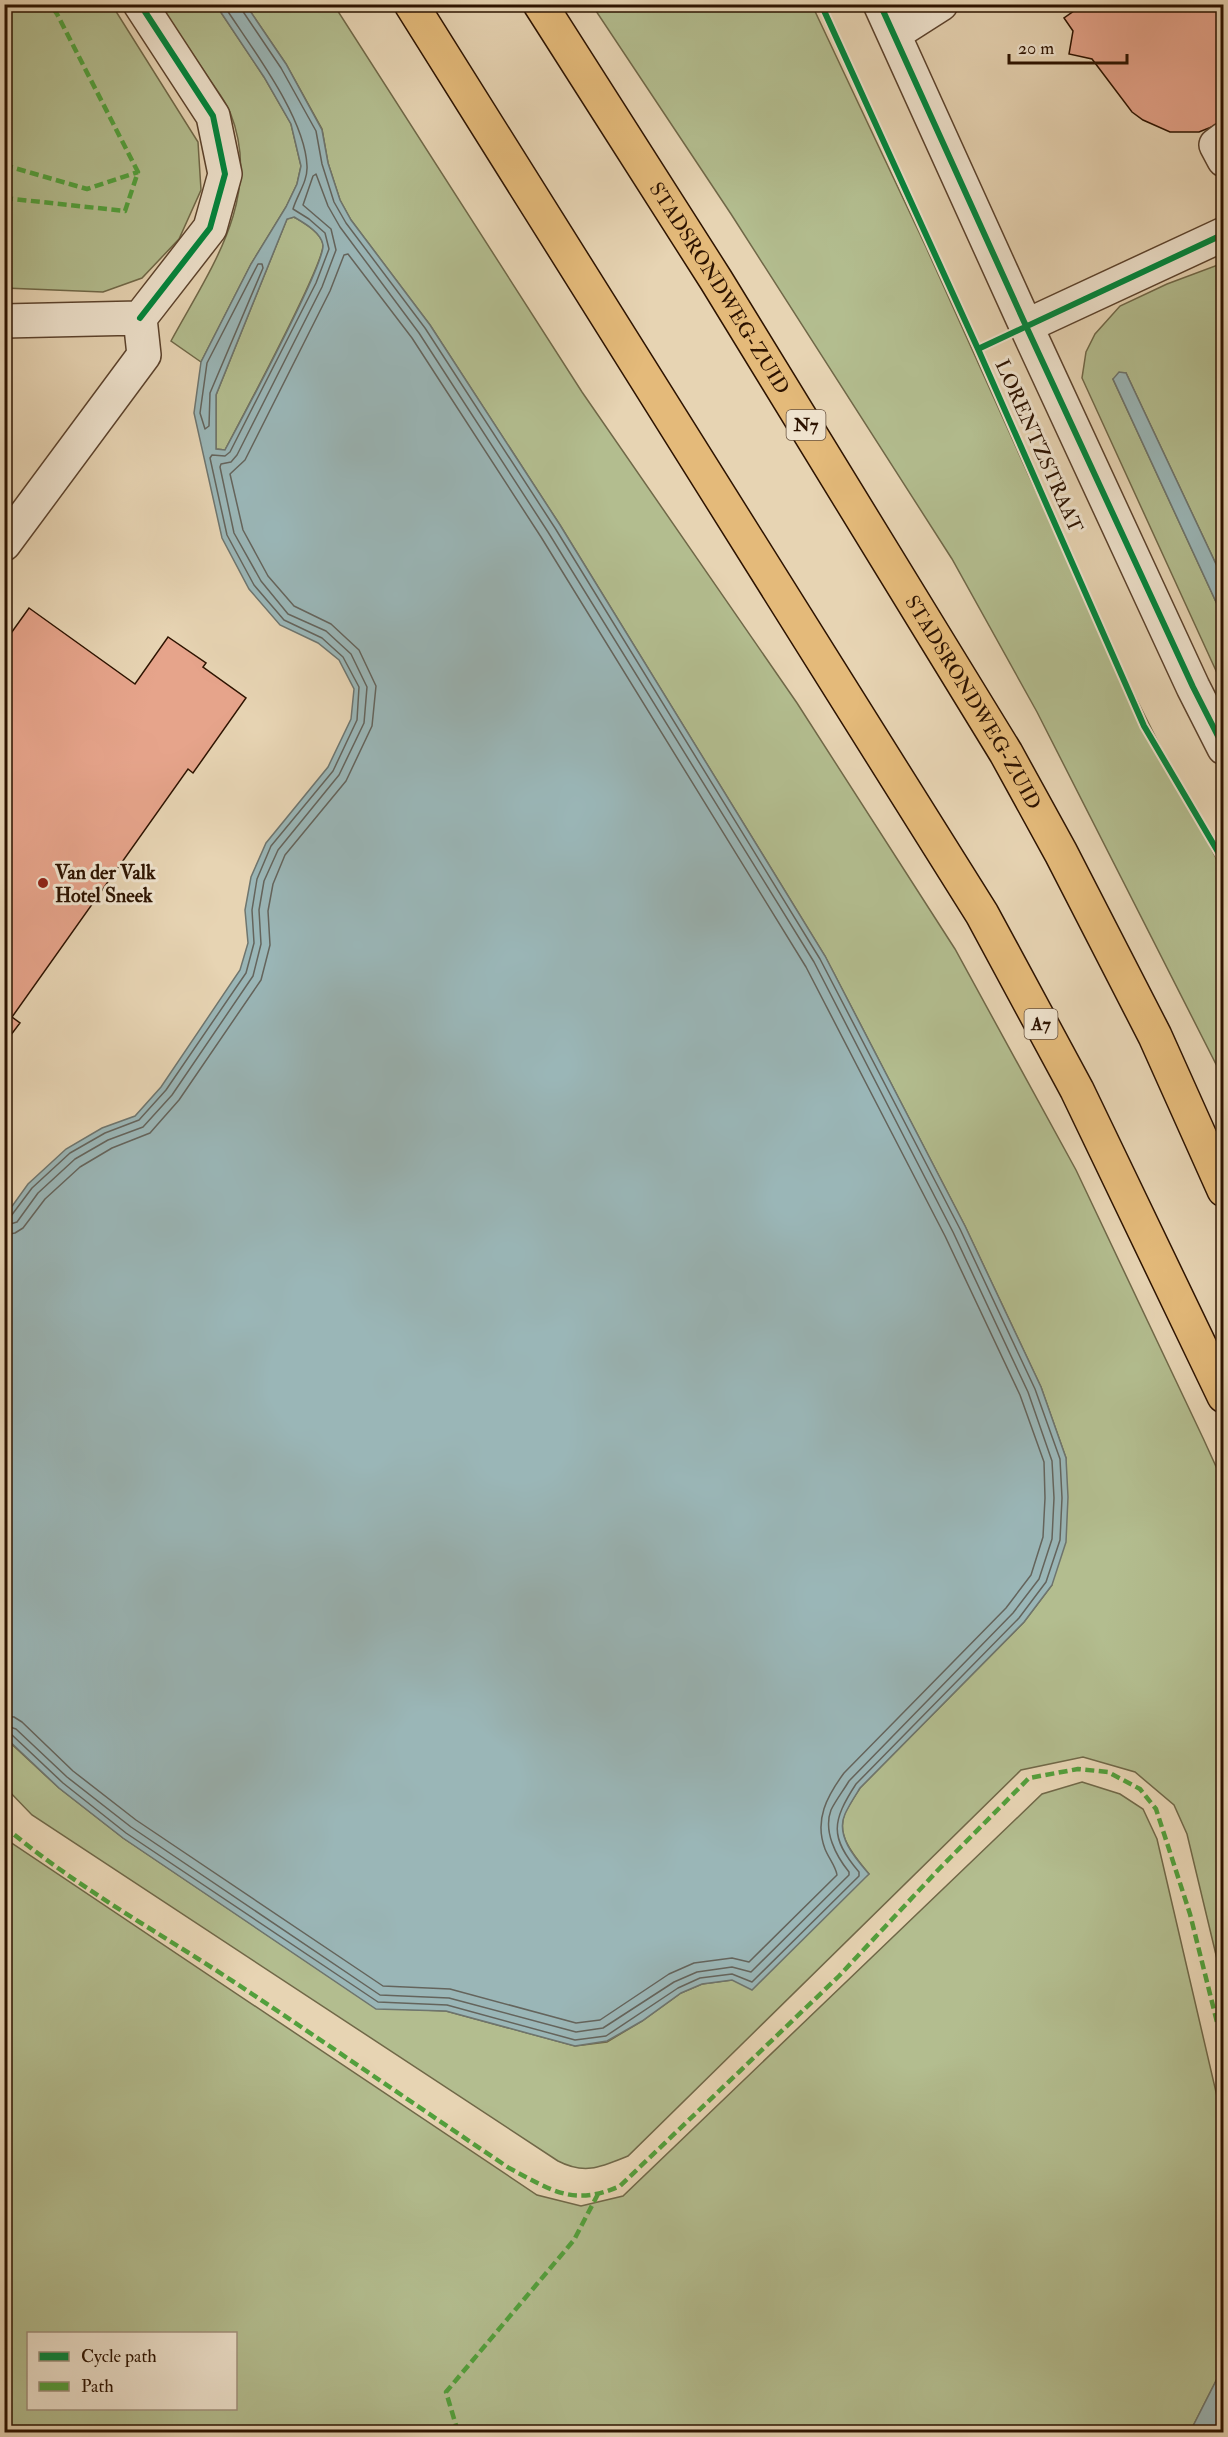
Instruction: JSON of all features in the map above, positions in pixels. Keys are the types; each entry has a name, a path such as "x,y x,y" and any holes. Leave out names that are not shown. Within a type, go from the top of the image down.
{"highway":[{"name":"A7","path":"411,4 982,914 1077,1090 1224,1396"},
{"name":"STADSRONDWEG-ZUID","path":"540,4 716,280 1006,753 1061,853 1155,1036 1224,1190"}],"street":[{"path":"4,544 144,355 140,318 210,228 225,174 213,116 140,4"},
{"name":"LORENTZSTRAAT","path":"880,4 1026,326 1193,687 1224,748"},
{"path":"894,34 940,4"},
{"path":"1224,139 1215,145 1224,160"},
{"path":"1026,326 1224,234"},
{"path":"4,321 140,318"}],"green space":[{"path":"4,5 112,5 198,142 201,190 179,239 142,278 103,292 5,288"},
{"path":"160,5 216,5 264,77 291,124 301,166 297,184 286,207 251,264 201,362 171,341 216,259 228,231 237,203 241,174 239,143 225,103"},
{"path":"246,5 334,5 582,392 797,703 955,949 1076,1170 1224,1484 1223,1984 1187,1834 1174,1805 1135,1772 1083,1757 1021,1770 628,2156 593,2168 577,2168 558,2161 32,1815 5,1787 4,1737 59,1788 123,1838 376,2008 446,2011 575,2046 607,2042 642,2021 681,1993 702,1984 732,1980 869,1874 848,1846 843,1830 845,1813 860,1788 1024,1622 1052,1585 1066,1458 1041,1387 965,1226 825,956 560,525 430,325 351,220 340,200 328,163 322,129 286,64"},
{"path":"592,5 812,5 926,247 1029,476 1121,668 1223,872 1223,1078 1037,712 952,559 731,214"},
{"path":"294,217 319,236 323,244 320,257 297,310 225,450 216,449 216,395 287,219"},
{"path":"1223,263 1223,579 1126,373 1113,379 1223,617 1223,686 1082,378 1086,352 1095,334 1120,306 1167,284"},
{"path":"1082,1782 1120,1794 1143,1809 1157,1839 1223,2122 1223,2367 1190,2432 5,2432 4,1838 537,2195 581,2206 623,2196 1042,1794"}],"water":[{"path":"216,5 246,5 286,64 322,130 328,163 340,200 351,220 430,325 560,525 825,956 965,1226 1041,1387 1066,1458 1068,1497 1066,1542 1052,1585 1024,1622 860,1788 847,1811 843,1822 845,1839 848,1847 869,1874 752,1990 732,1980 702,1984 681,1993 642,2021 607,2041 575,2046 446,2011 376,2009 123,1838 59,1788 5,1737 5,1216 28,1184 66,1149 102,1128 135,1116 161,1087 240,970 248,943 245,910 251,877 266,843 328,767 351,719 354,689 339,660 318,643 280,625 249,589 222,538 194,413 201,362 251,264 286,207 297,184 301,166 291,124 264,77","holes":["294,217 312,228 322,240 320,258 311,282 225,450 216,449 216,395 287,219"]},
{"path":"1119,372 1126,373 1223,579 1223,617 1113,379"},
{"path":"1223,2367 1223,2432 1190,2432"}],"building":[{"path":"1084,4 1224,4 1224,122 1199,132 1170,132 1143,120 1132,112 1092,59 1069,54 1073,31 1064,18"},
{"path":"29,608 135,684 168,637 206,663 203,667 246,698 193,773 188,769 12,1017 20,1023 4,1044 4,643"}],"marked path":[{"path":"4,198 125,211 138,172 50,4"},
{"path":"4,165 87,189 138,172"},
{"path":"4,1826 87,1888 234,1982 509,2168 537,2183 563,2193 589,2195 620,2186 839,1976 939,1869 1029,1778 1078,1769 1108,1772 1140,1789 1156,1809 1190,1914 1224,2050"},
{"path":"458,2432 446,2392 574,2240 598,2194"}],"cycle path":[{"path":"140,4 213,116 225,174 210,228 140,318"},
{"path":"821,4 978,349 1144,726 1224,862"},
{"path":"880,4 1026,326 1193,687 1224,748"},
{"path":"978,349 1224,234"}],"place":[{"name":"Van der Valk Hotel Sneek","path":"43,883"}]}
